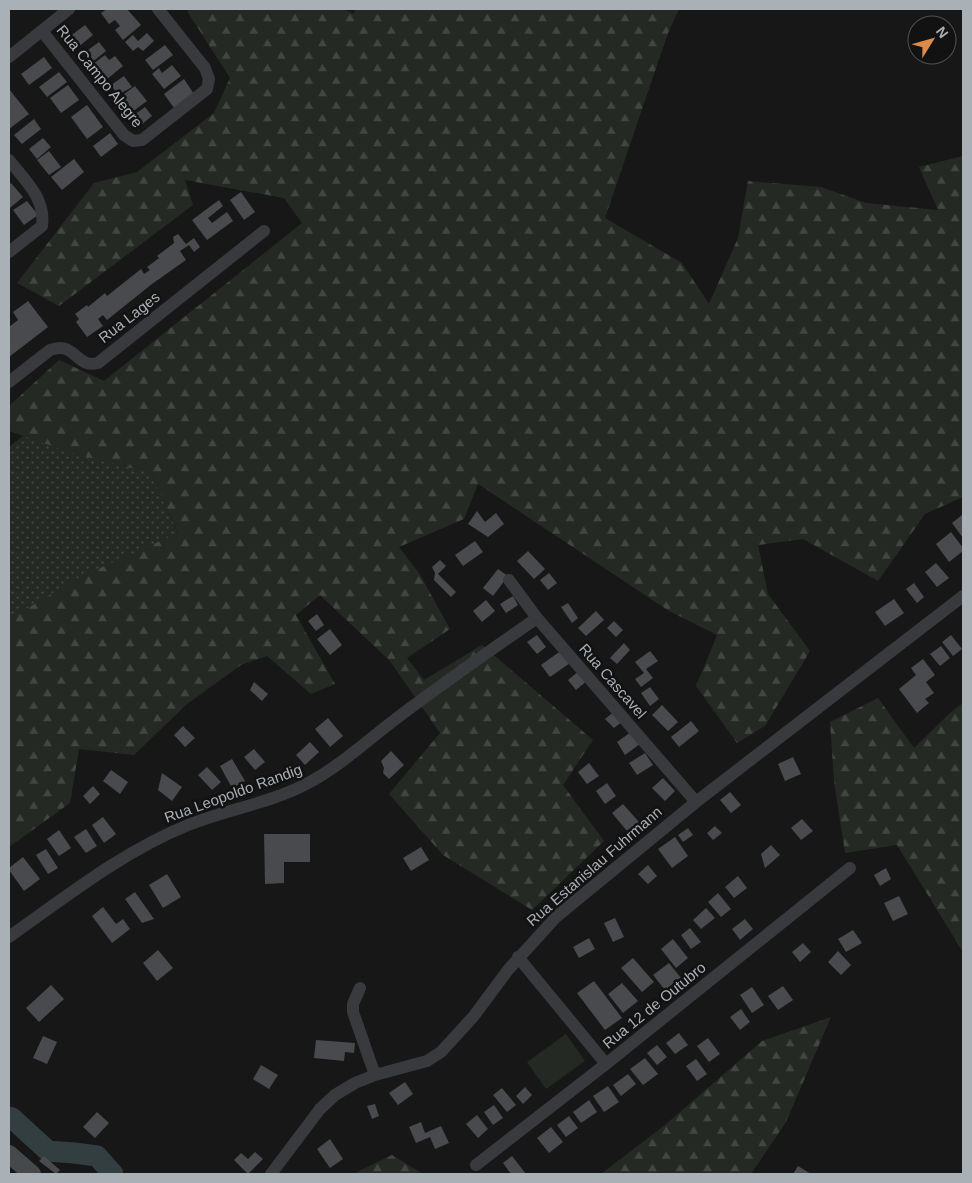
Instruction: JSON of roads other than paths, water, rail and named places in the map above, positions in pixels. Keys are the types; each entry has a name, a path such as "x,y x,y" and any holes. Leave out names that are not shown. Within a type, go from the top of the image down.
{"main road":[{"path":"9,1154 32,1174"}],"street":[{"path":"9,57 69,9"},
{"name":"Rua Campo Alegre","path":"42,31 124,136 133,142 142,140 207,89 209,79 205,68 158,9"},
{"path":"9,160 36,195 42,209 42,226 9,252"},
{"name":"Rua Lages","path":"9,382 50,350 58,347 64,347 91,365 98,363 264,231"},
{"name":"Rua Cascavel","path":"509,580 537,618 696,802"},
{"name":"Rua Estanislau Fuhrmann","path":"271,1174 320,1109 335,1095 355,1083 375,1075 427,1060 441,1052 473,1017 518,957 556,917 696,802 963,596"},
{"name":"Rua Leopoldo Randig","path":"9,937 106,867 156,840 209,818 287,793 332,769 409,709 537,618"},
{"name":"Rua 12 de Outubro","path":"476,1165 606,1064 850,868"},
{"path":"518,957 606,1064"},
{"path":"360,988 353,1004 354,1012 375,1075"}],"waterway":[{"path":"9,1117 48,1151 97,1156 113,1174"}]}
